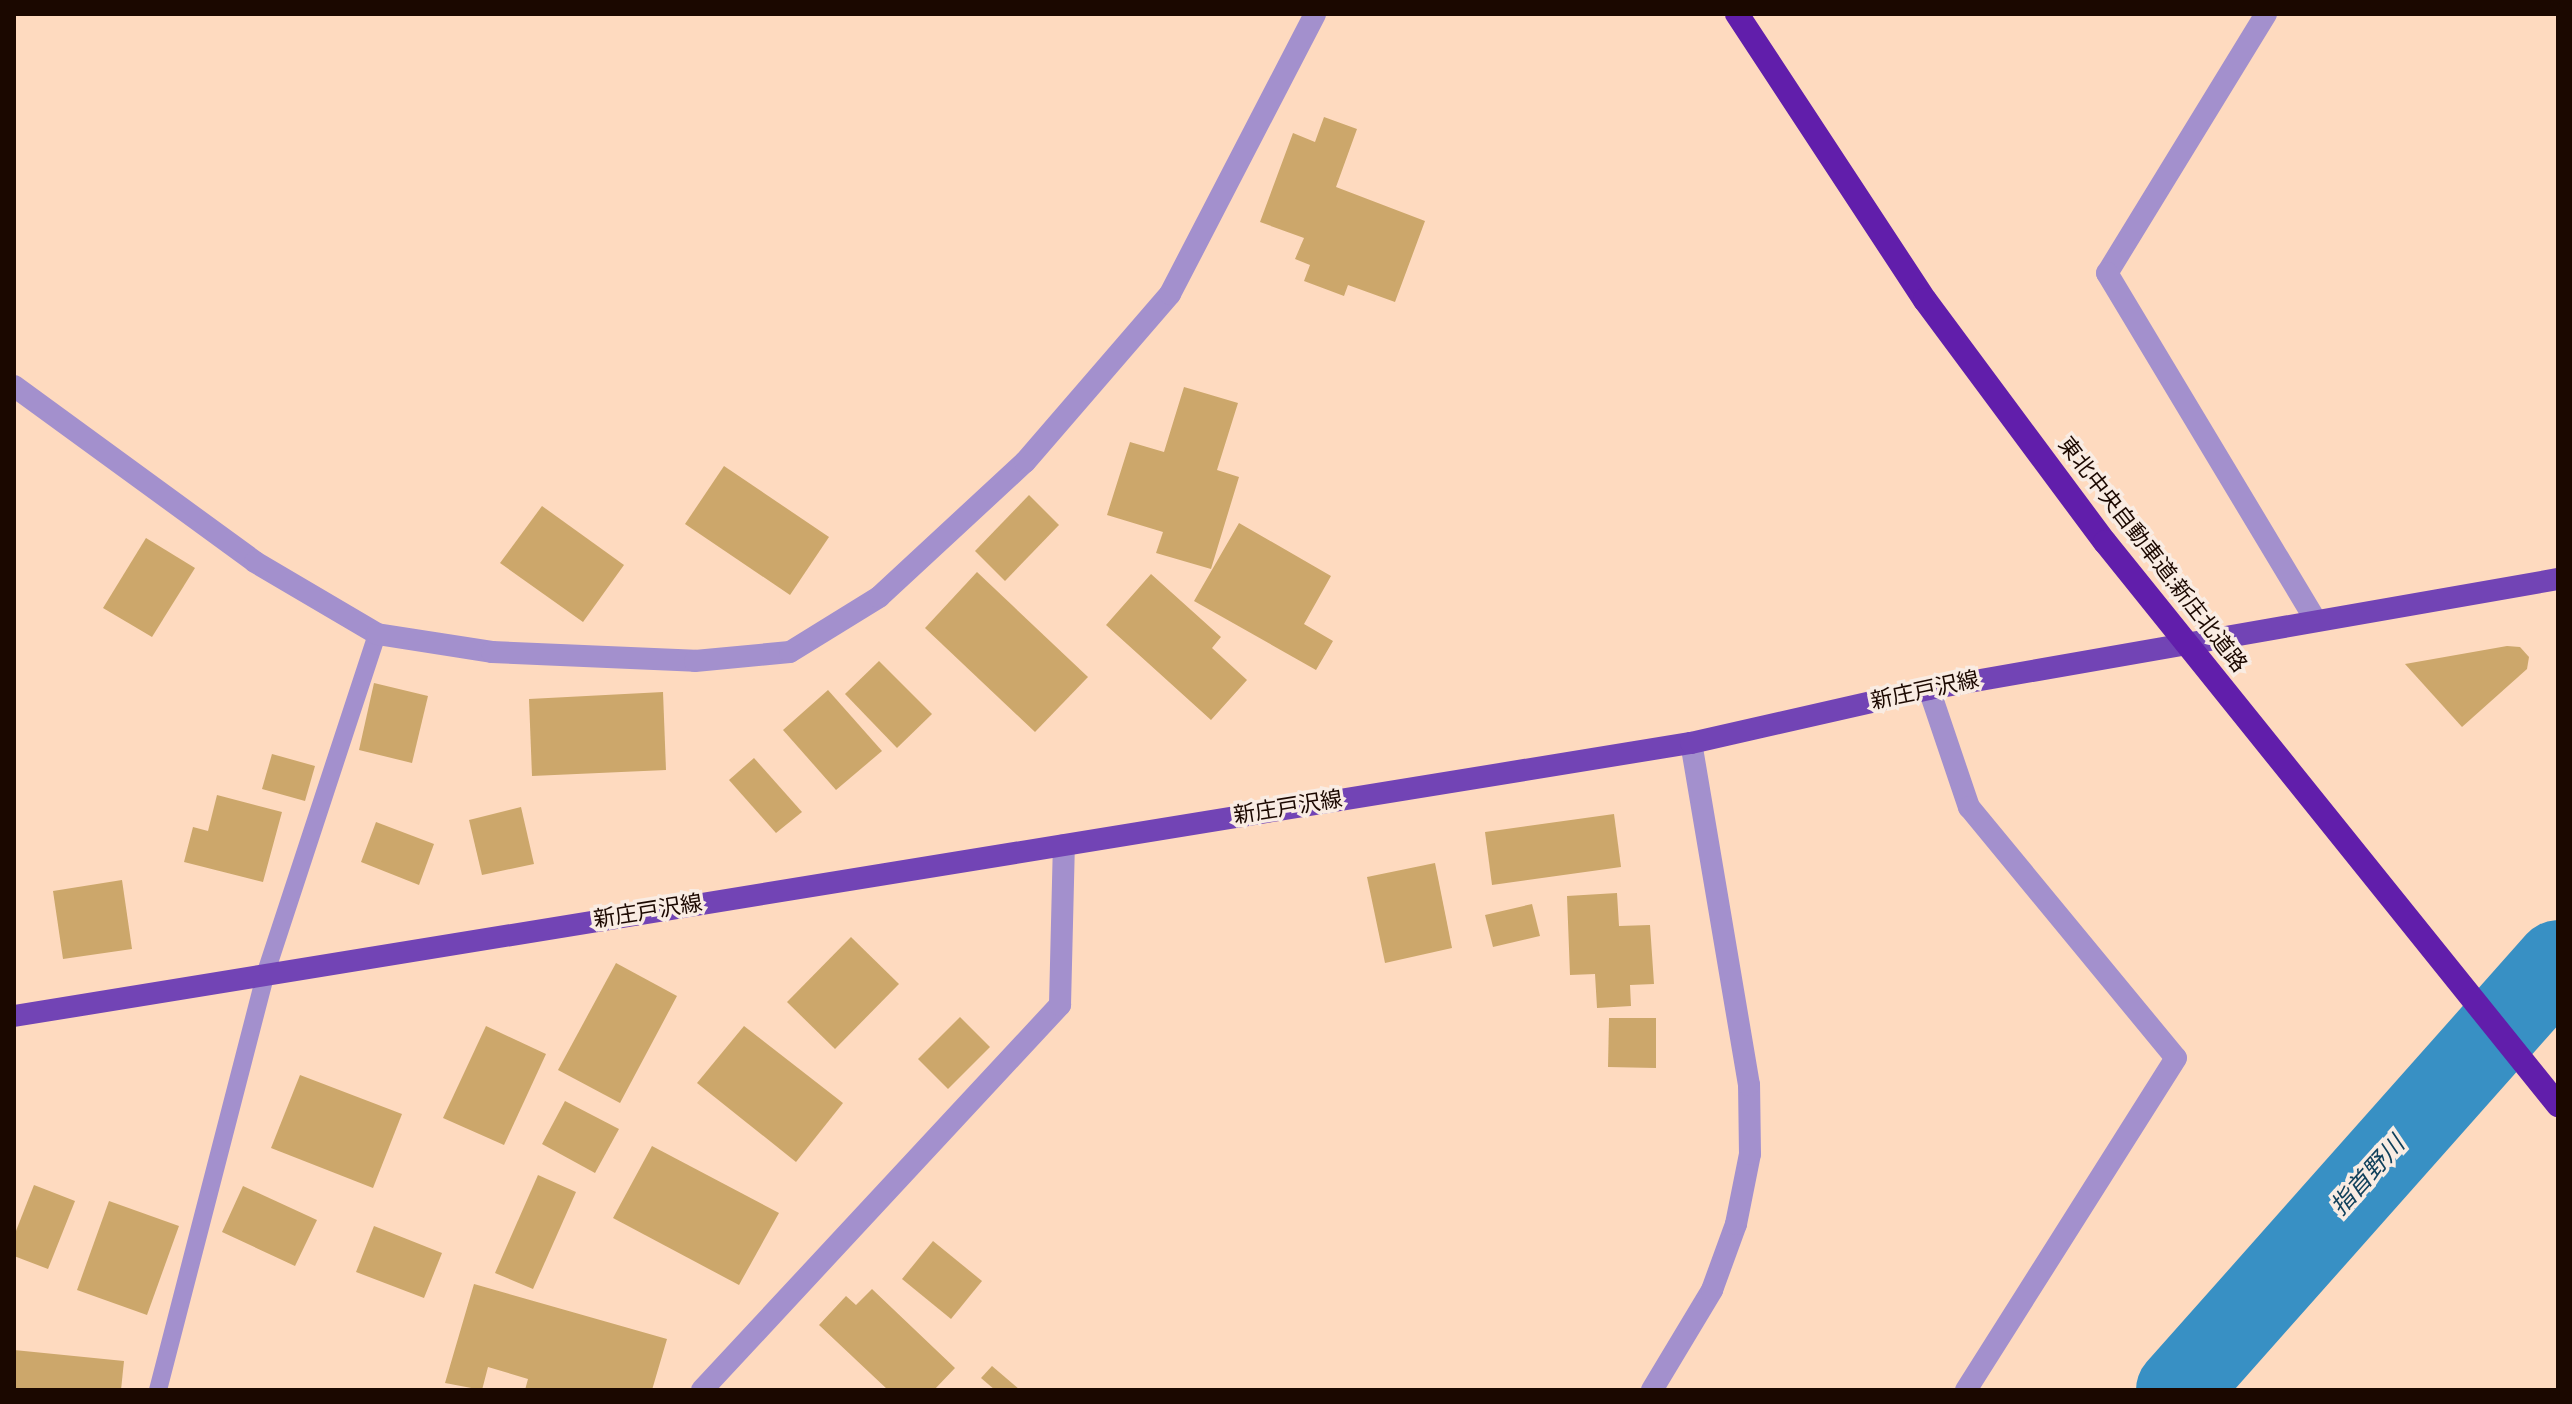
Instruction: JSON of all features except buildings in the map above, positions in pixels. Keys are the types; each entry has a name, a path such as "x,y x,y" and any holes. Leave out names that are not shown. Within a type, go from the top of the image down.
{"highway":[{"name":"東北中央自動車道;新庄北道路","path":"1737,14 1925,300 2105,542 2558,1105"}],"main road":[{"name":"新庄戸沢線","path":"14,1016 1691,743 1929,689 2314,618 2558,579"}],"street":[{"path":"14,386 255,562 377,634 492,652 695,661 790,652 879,597 1025,462 1170,294 1315,14"},
{"path":"2266,14 2107,273 2314,618"},
{"path":"1929,689 1969,807 2176,1058 1966,1390"},
{"path":"1652,1390 1712,1290 1736,1224 1750,1154 1749,1085 1691,743"},
{"path":"702,1390 1060,1005 1064,845"}],"lane":[{"path":"158,1390 265,975 377,634"}],"waterway":[{"name":"指首野川","path":"2178,1390 2558,962"}]}
